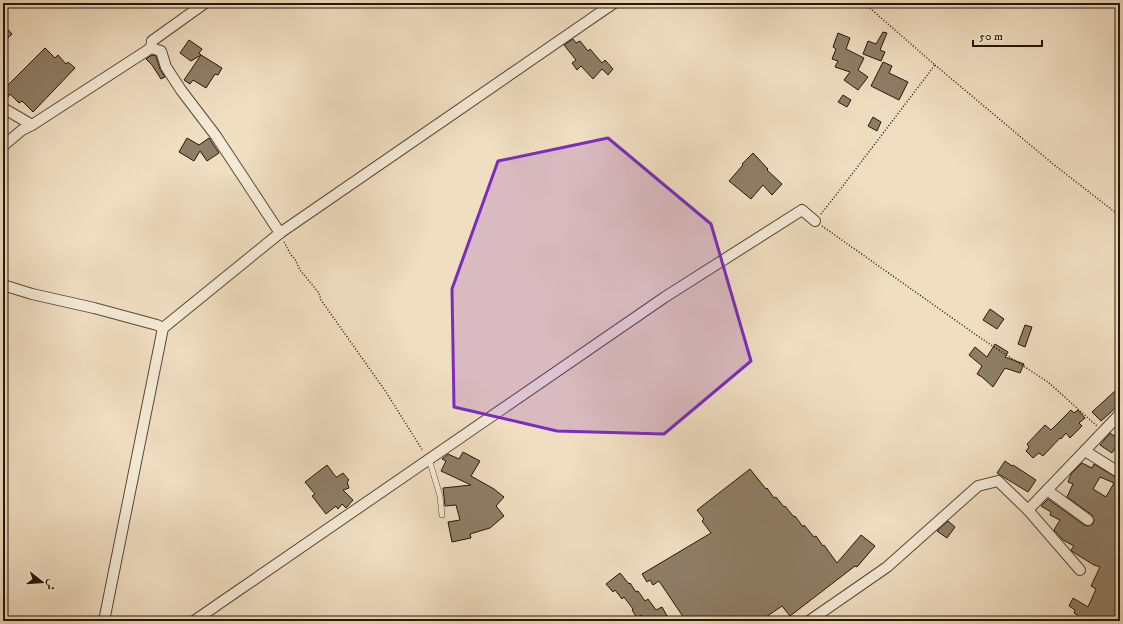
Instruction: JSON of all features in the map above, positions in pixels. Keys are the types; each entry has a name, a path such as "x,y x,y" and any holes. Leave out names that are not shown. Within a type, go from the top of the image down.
{"street":[{"path":"3,146 22,130 155,47 205,3"},
{"path":"104,621 163,328 280,233 614,3"},
{"path":"155,47 181,90 216,136 280,233"},
{"path":"3,108 32,125"},
{"path":"194,621 665,297 802,210 815,221"},
{"path":"3,285 32,294 94,308 157,325 163,328"},
{"path":"1028,510 1120,414"},
{"path":"1085,451 1120,473"},
{"path":"809,621 887,567 978,486 998,481 1028,510 1080,570"},
{"path":"1047,490 1088,520"}],"lane":[{"path":"429,459 440,496 442,515"}],"path":[{"path":"864,3 1053,164 1120,216"},
{"path":"935,65 815,221 982,339 1048,382 1103,432"},
{"path":"280,233 300,270 319,293 321,300 386,392 429,459"}],"highlighted area":[{"path":"608,138 711,224 751,361 664,434 557,431 454,407 452,289 498,161"}],"building":[{"path":"3,24 12,34 3,43"},
{"path":"883,32 887,33 880,50 885,52 881,61 863,54 868,41 876,44"},
{"path":"838,33 850,38 846,49 864,58 858,70 868,77 858,90 844,80 850,72 835,67 838,61 832,59 836,49 833,47"},
{"path":"573,39 576,43 580,41 588,51 590,49 602,63 605,60 613,69 608,75 602,69 593,79 581,66 577,70 572,63 576,60 564,45"},
{"path":"189,40 202,49 199,53 201,55 191,61 180,53"},
{"path":"45,48 55,58 58,55 66,64 68,62 75,68 33,112 22,101 19,103 10,94 8,97 3,90"},
{"path":"152,55 156,56 160,69 165,77 161,79 146,59"},
{"path":"201,55 222,68 218,75 215,74 206,88 193,80 190,84 184,80"},
{"path":"883,62 892,66 889,73 908,82 899,100 871,86"},
{"path":"843,95 851,100 847,107 838,102"},
{"path":"873,117 881,122 877,131 868,126"},
{"path":"187,138 199,145 209,138 219,153 207,161 200,151 194,161 179,152"},
{"path":"753,153 768,169 767,170 782,184 772,195 763,185 751,199 729,181"},
{"path":"990,309 1004,319 997,329 983,320"},
{"path":"1025,325 1032,327 1025,347 1018,344"},
{"path":"995,344 1008,352 1005,357 1024,364 1020,373 1005,368 993,387 977,374 982,366 969,355 975,347 987,357"},
{"path":"1115,391 1120,397 1120,404 1101,421 1092,412"},
{"path":"1071,410 1074,413 1078,410 1085,418 1079,423 1082,426 1070,438 1066,433 1043,456 1039,453 1033,458 1026,451 1029,447 1027,444 1045,425 1051,430"},
{"path":"1120,427 1120,440 1112,453 1100,445 1110,433 1114,436"},
{"path":"463,452 480,461 471,476 494,489 504,497 496,506 504,516 490,528 470,534 471,538 452,542 448,522 460,520 456,505 445,506 443,488 471,485 441,471 446,461 442,459 448,454 459,459"},
{"path":"1005,461 1036,480 1028,492 997,473"},
{"path":"1082,463 1092,468 1094,464 1120,479 1120,576 1115,586 1120,589 1120,621 1080,621 1082,618 1074,613 1075,610 1069,606 1073,598 1088,607 1096,589 1091,586 1100,567 1094,565 1071,550 1074,546 1063,540 1054,530 1060,520 1050,515 1051,512 1041,506 1048,499 1084,525 1088,526 1093,524 1094,520 1092,515 1067,497 1073,484 1068,482 1071,474","holes":["1100,477 1114,483 1106,497 1093,489"]},
{"path":"327,465 336,477 343,473 349,480 347,482 349,488 343,490 353,500 346,508 342,504 338,509 336,506 326,514 312,496 315,494 305,482"},
{"path":"750,469 774,498 776,497 814,537 816,536 837,563 861,535 875,546 857,567 855,566 790,616 782,606 760,621 686,621 659,581 653,585 650,580 647,582 642,574 711,533 702,521 704,519 697,510"},
{"path":"948,521 955,527 947,538 937,531"},
{"path":"620,573 629,584 630,583 636,592 638,591 645,601 648,599 656,610 662,607 670,621 644,621 641,615 637,618 632,610 633,609 624,597 622,599 615,590 613,592 606,584"}]}
